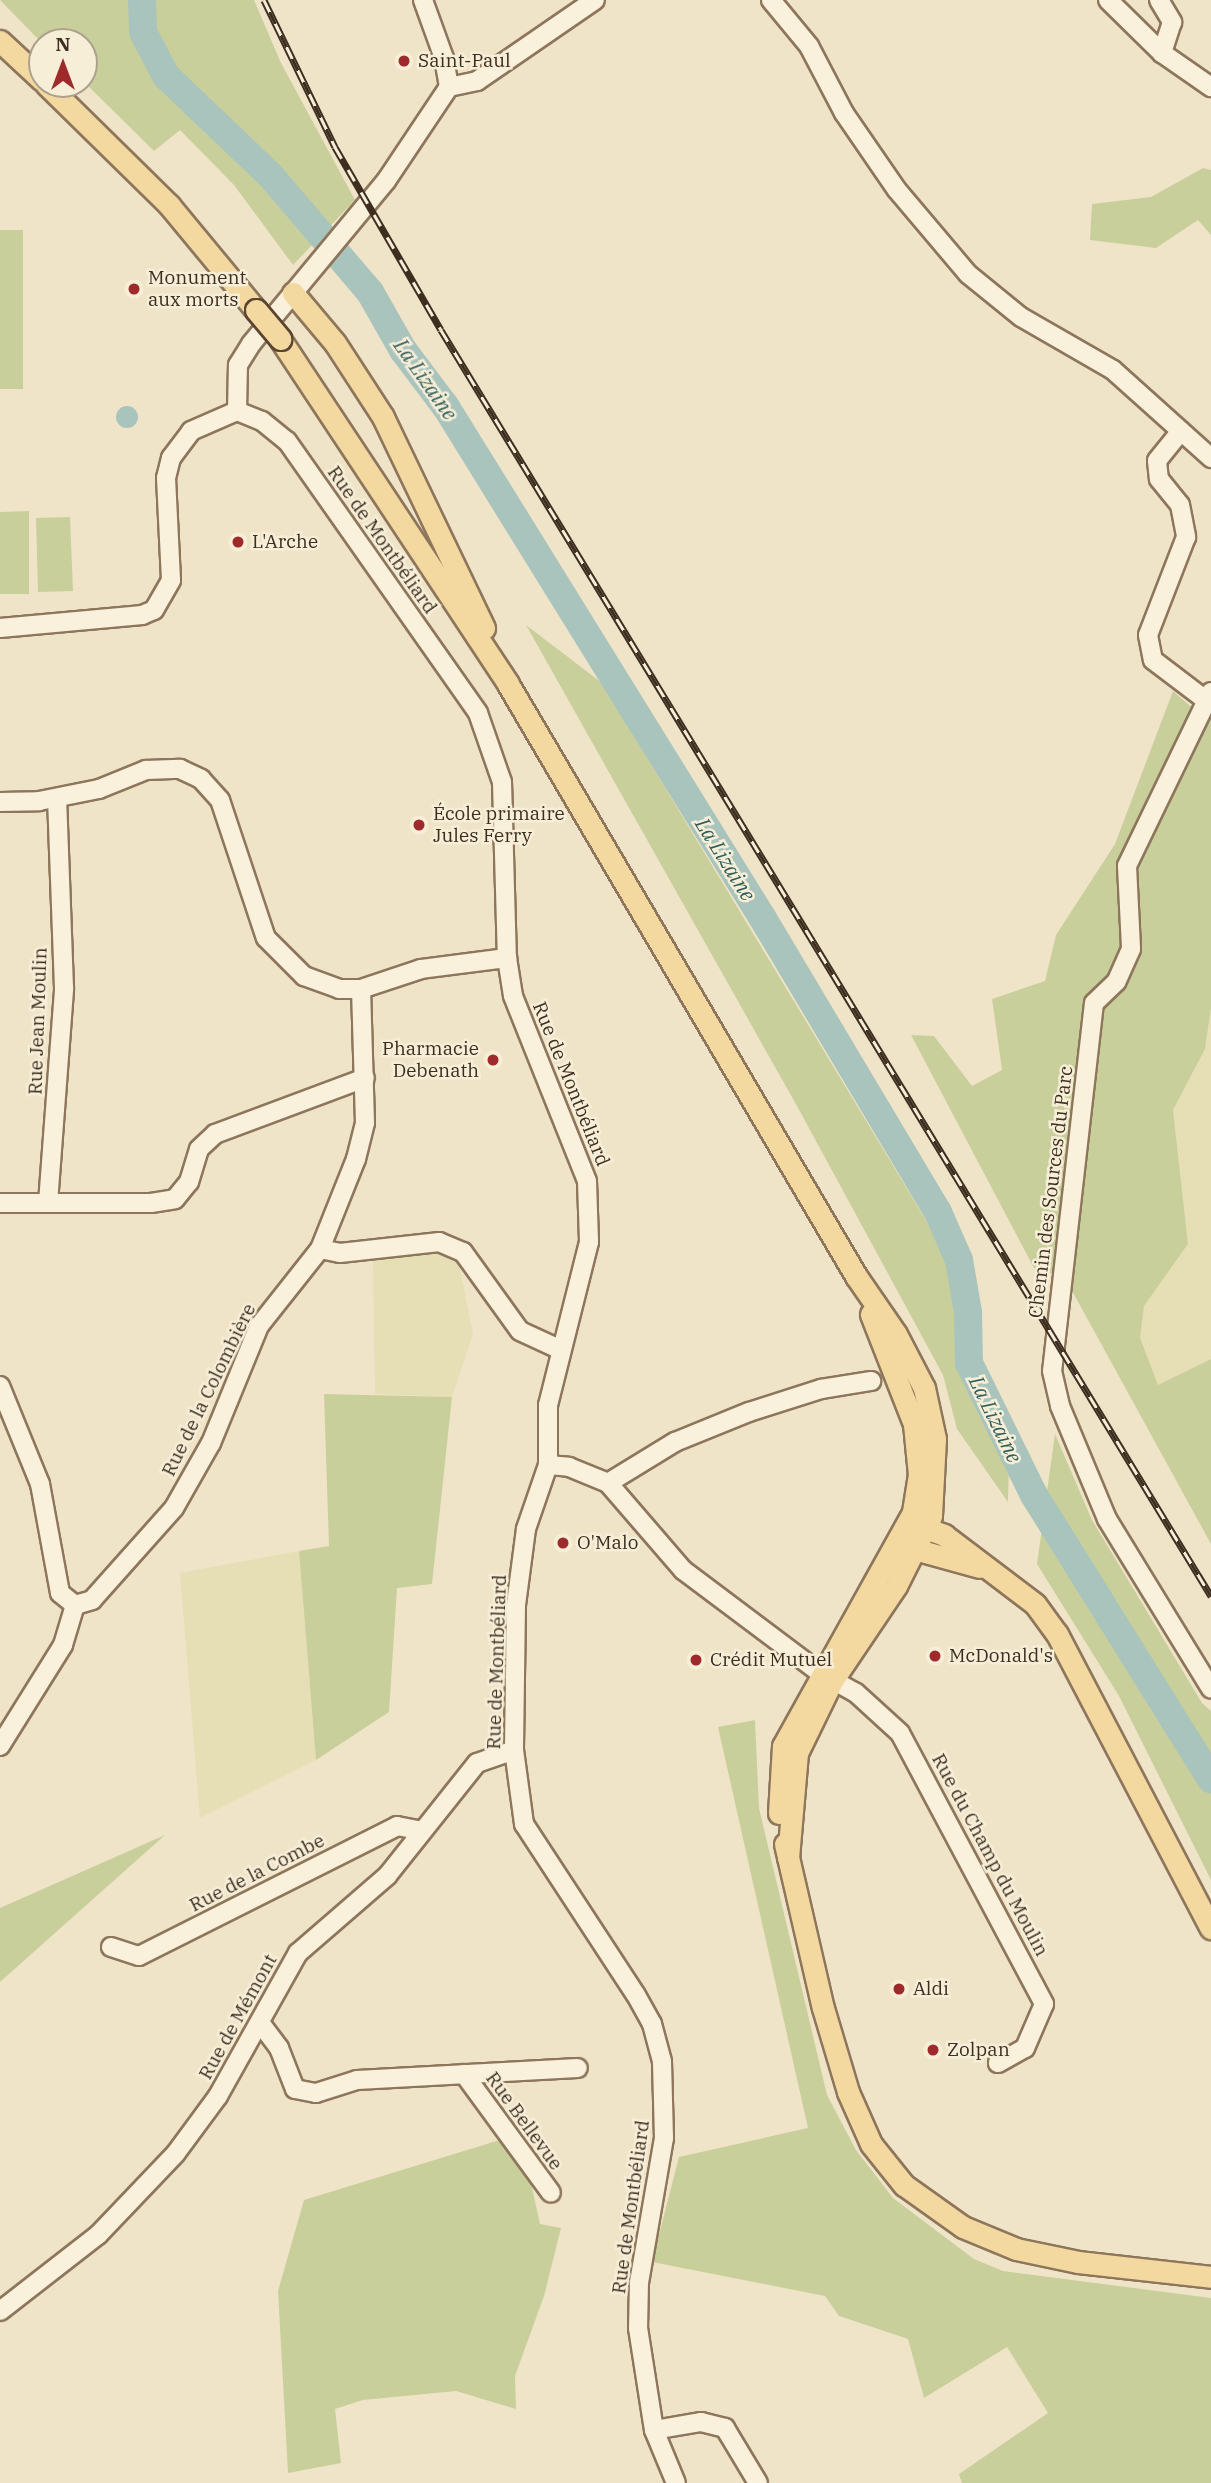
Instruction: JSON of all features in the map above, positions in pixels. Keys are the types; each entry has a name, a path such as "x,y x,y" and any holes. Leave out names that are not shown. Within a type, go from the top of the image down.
{"main road":[{"path":"0,41 28,67"},
{"path":"60,98 169,205 280,339 508,684 856,1276 914,1424 919,1475 918,1525 783,1746 779,1816 822,2008 848,2092 871,2144 904,2185 963,2227 1016,2249 1078,2262 1211,2277"},
{"path":"298,287 383,417 508,684"},
{"path":"918,1525 944,1535 985,1569 1035,1604 1056,1634 1211,1928"},
{"path":"906,1548 985,1569"}],"street":[{"path":"423,0 449,87"},
{"path":"0,628 142,615 154,610 171,580 166,478 171,458 191,431 237,411 238,365 259,332 359,214 415,141 449,87 477,81 595,0"},
{"path":"771,0 809,46 845,113 897,190 968,274 1021,317 1113,370 1211,458"},
{"path":"1108,0 1162,52 1211,87"},
{"path":"1159,0 1172,22 1162,52"},
{"name":"Rue de Montbéliard","path":"237,411 261,421 287,441 478,713 502,782 507,958 513,996 587,1181 589,1242 559,1349 548,1405 548,1465 526,1530 516,1605 514,1750 524,1824 636,1994 652,2024 662,2062 664,2138 639,2282 638,2328 654,2430 676,2483"},
{"path":"1181,431 1157,461 1159,479 1180,505 1186,537 1147,635 1153,660 1209,696"},
{"name":"Chemin des Sources du Parc","path":"1209,696 1127,866 1131,949 1116,982 1094,1003 1052,1371 1060,1406 1107,1519 1211,1689"},
{"path":"0,802 57,797 157,768 180,769 201,779 220,800 266,938 277,954 304,976 339,989 361,989 421,969 507,958"},
{"name":"Rue Jean Moulin","path":"48,1203 64,988 57,797"},
{"name":"Rue de la Colombière","path":"75,1605 92,1600 174,1508 211,1443 259,1325 320,1248 356,1159 365,1123 361,989"},
{"path":"0,1203 151,1203 175,1199 189,1182 199,1149 215,1134 365,1079"},
{"path":"320,1248 340,1253 439,1242 463,1252 520,1331 559,1349"},
{"path":"608,1483 675,1442 749,1412 821,1389 872,1381"},
{"path":"0,1386 40,1484 60,1593 75,1605 63,1645 0,1746"},
{"path":"548,1465 569,1467 608,1483 683,1570 826,1677"},
{"name":"Rue du Champ du Moulin","path":"826,1677 856,1693 900,1733 1044,2004 1025,2048 998,2063"},
{"name":"Rue de Mémont","path":"0,2311 98,2235 176,2153 218,2096 261,2024 298,1953 387,1876 477,1763 514,1750"},
{"name":"Rue de la Combe","path":"111,1947 139,1955 397,1826 422,1831"},
{"name":"Rue Bellevue","path":"261,2024 279,2048 295,2089 316,2093 357,2080 578,2068"},
{"name":"Rue Bellevue","path":"464,2074 551,2193"},
{"path":"654,2430 701,2422 725,2428 758,2483"}],"shaded area":[{"path":"1211,1008 1211,1359 1158,1386 1140,1339 1144,1306 1188,1244 1173,1110 1205,1049"},
{"path":"440,1251 459,1264 473,1334 452,1397 375,1394 373,1258"},
{"path":"299,1551 316,1760 200,1818 180,1573"}],"green space":[{"path":"0,0 254,0 281,63 355,200 293,265 234,185 180,130 154,151 98,96 98,28 28,29"},
{"path":"1203,168 1211,170 1211,235 1198,220 1156,248 1090,240 1092,204 1151,197"},
{"path":"0,230 23,230 23,389 0,389"},
{"path":"29,511 29,594 0,594 0,512"},
{"path":"70,517 73,591 38,592 36,518"},
{"path":"526,625 602,683 941,1245 954,1288 957,1351 967,1387 1009,1462 1008,1502 957,1429 943,1375 797,1106"},
{"path":"1173,691 1204,718 1211,705 1211,1008 1205,1049 1173,1110 1188,1244 1144,1306 1140,1338 1158,1385 1211,1359 1211,1544 1065,1278 1034,1268 911,1035 934,1036 972,1086 1002,1070 992,999 1045,981 1056,935 1115,844"},
{"path":"324,1394 452,1397 432,1584 397,1588 389,1712 316,1760 299,1551 329,1546"},
{"path":"1055,1434 1092,1520 1202,1703 1211,1711 1211,1880 1119,1696 1037,1564"},
{"path":"755,1720 759,1808 827,2095 856,2150 893,2198 974,2259 1003,2271 1211,2298 1211,2483 962,2483 959,2474 1048,2413 1007,2347 924,2398 908,2339 839,2316 825,2296 652,2262 679,2157 808,2128 718,1727"},
{"path":"165,1835 0,1982 0,1908"},
{"path":"503,2139 529,2174 540,2224 561,2228 544,2296 515,2376 516,2409 456,2391 363,2400 335,2409 341,2463 288,2473 278,2291 304,2200"}],"water":[{"path":"127,406 135,409 138,417 135,425 127,428 119,425 116,417 119,409"}],"waterway":[{"name":"La Lizaine","path":"142,0 143,32 166,76 270,175 370,292 403,350 446,407 762,917 938,1212 959,1260 968,1312 969,1363 1034,1495 1211,1779"}],"railway":[{"path":"264,0 335,147 441,330 1211,1596"}],"place":[{"name":"Saint-Paul","path":"404,61"},
{"name":"Monument aux morts","path":"134,289"},
{"name":"L'Arche","path":"238,542"},
{"name":"École primaire Jules Ferry","path":"419,825"},
{"name":"Pharmacie Debenath","path":"493,1060"},
{"name":"O'Malo","path":"563,1543"},
{"name":"McDonald's","path":"935,1656"},
{"name":"Crédit Mutuel","path":"696,1660"},
{"name":"Aldi","path":"899,1989"},
{"name":"Zolpan","path":"933,2050"}]}
